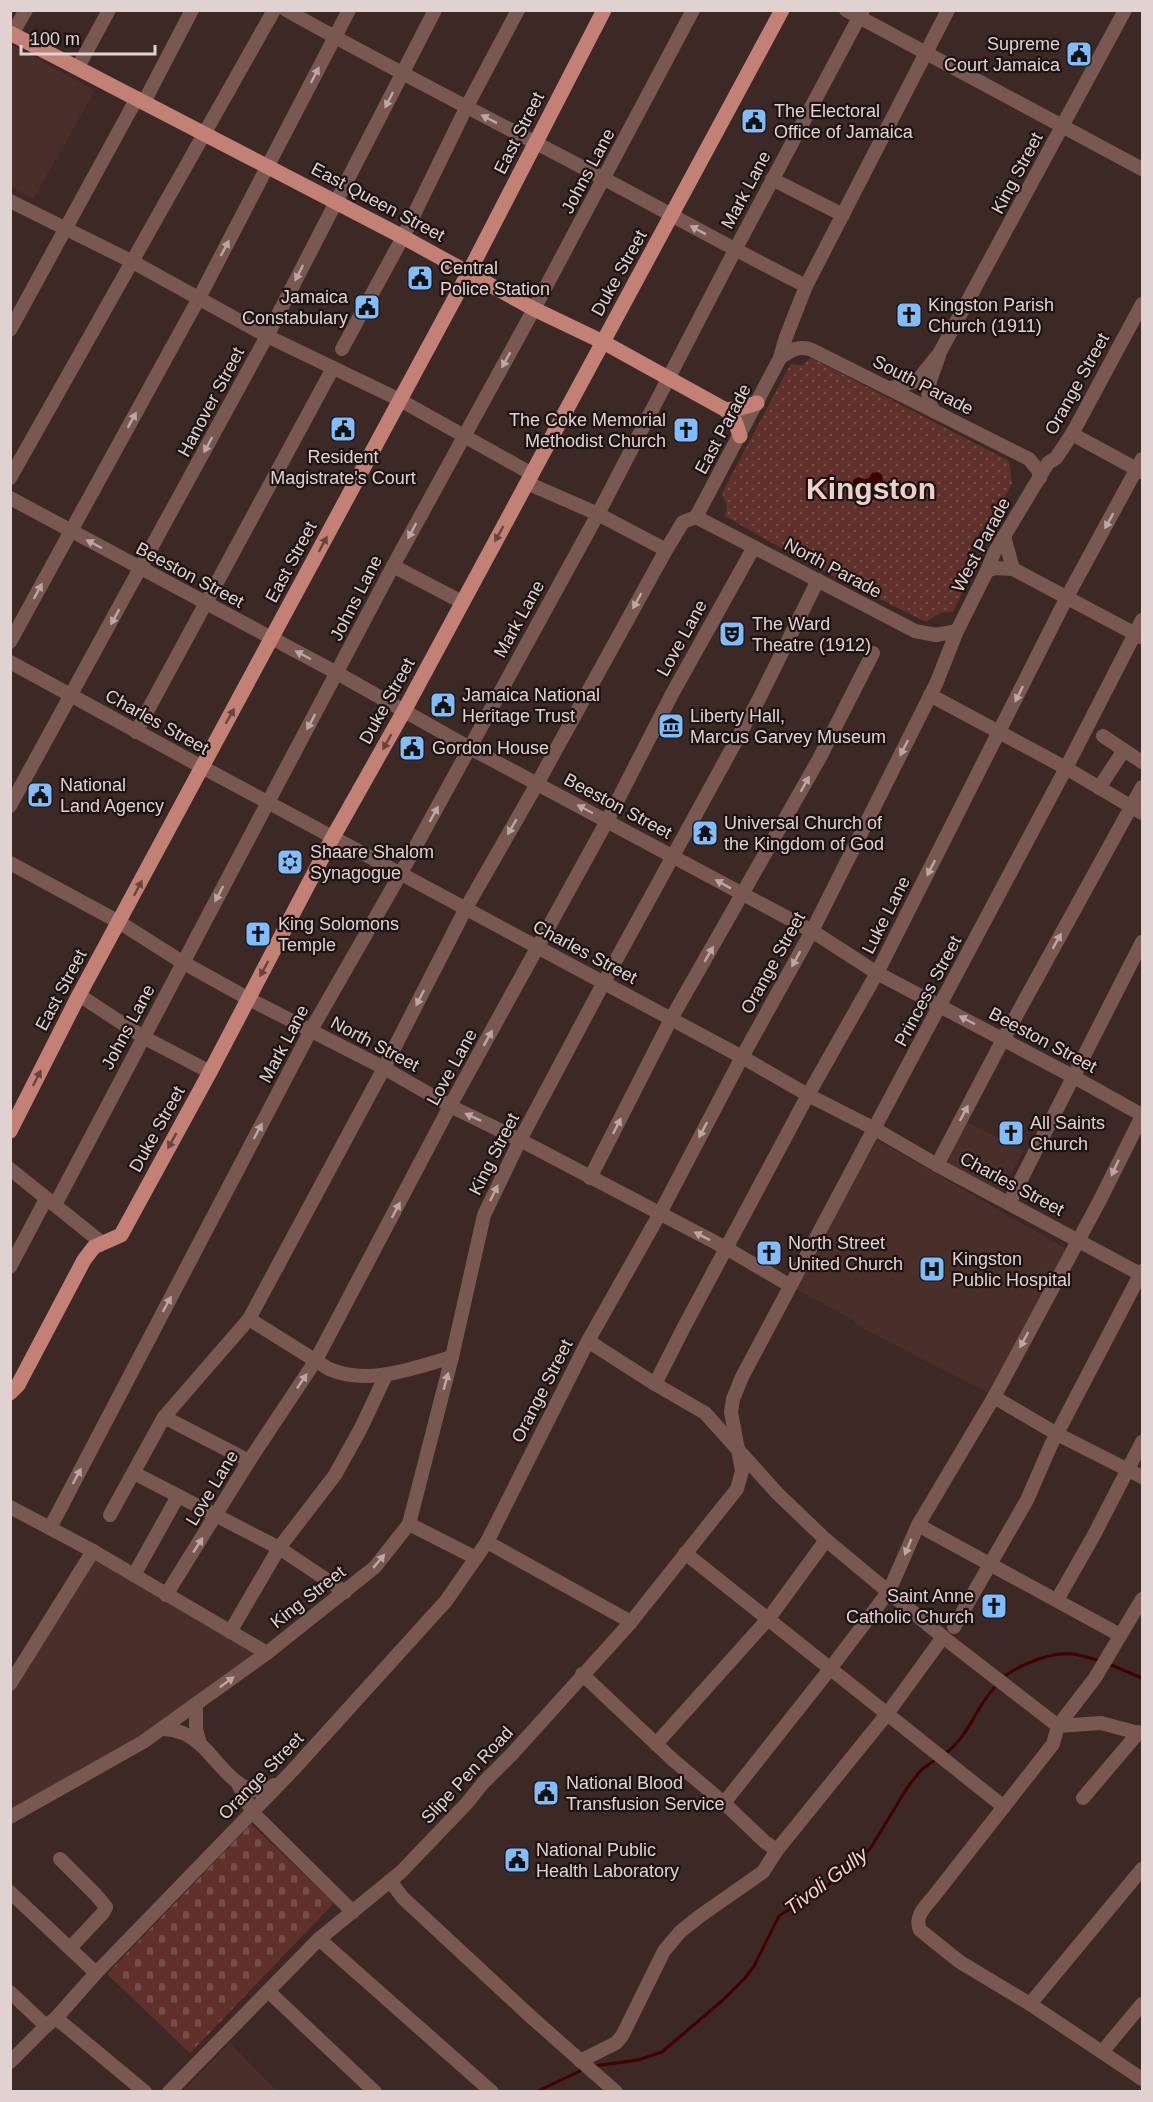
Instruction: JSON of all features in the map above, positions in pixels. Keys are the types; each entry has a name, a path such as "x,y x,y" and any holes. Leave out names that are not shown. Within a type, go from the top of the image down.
{"main road":[{"name":"East Street","path":"10,1131 79,995 469,272 604,10"},
{"name":"Duke Street","path":"10,1393 18,1385 84,1260 94,1248 121,1235 249,999 333,837 404,711 782,10"},
{"name":"East Queen Street","path":"11,33 403,237 534,309 603,342 726,410"},
{"path":"726,410 757,404"},
{"path":"726,410 735,421 740,436"}],"street":[{"path":"11,33 26,10"},
{"path":"78,67 109,10"},
{"path":"10,330 192,10"},
{"path":"10,478 274,10"},
{"path":"286,10 334,38 806,286"},
{"path":"10,642 199,298 349,10"},
{"name":"Hanover Street","path":"10,806 267,336 435,10"},
{"path":"342,349 403,237 466,108 518,10"},
{"name":"Johns Lane","path":"10,1267 51,1202 143,1037 393,566 604,180 693,10"},
{"path":"846,10 861,14 926,53 1143,169"},
{"name":"East Parade","path":"110,1515 164,1418 249,1319 384,1068 466,908 666,550 683,522 696,516 740,436 780,358 806,286 948,10"},
{"name":"King Street","path":"891,388 917,381 940,352 1125,10"},
{"name":"Mark Lane","path":"50,1528 311,1030 401,873 598,514 772,179 861,14"},
{"path":"772,179 843,215"},
{"path":"10,201 67,227 267,336 400,400 464,435 530,478 666,550"},
{"name":"Orange Street","path":"1040,478 1048,463 1056,458 1072,434 1143,304"},
{"name":"South Parade","path":"780,358 790,351 804,347 891,388 1029,459 1038,470 1040,478"},
{"name":"King Street","path":"934,411 927,394 940,352"},
{"path":"136,732 333,368"},
{"path":"1072,434 1141,467"},
{"name":"Luke Lane","path":"655,1384 808,1095 877,973 1067,597 1141,467"},
{"name":"West Parade","path":"957,631 994,553 1040,478"},
{"name":"Beeston Street","path":"10,498 812,931 877,973 1143,1116"},
{"name":"North Parade","path":"696,516 915,631 936,635 957,631"},
{"path":"1004,536 1013,569"},
{"name":"Love Lane","path":"166,1595 249,1461 316,1360 450,1106 607,820 672,694 754,547"},
{"path":"393,566 462,602"},
{"path":"987,571 995,568 1013,569 1139,636"},
{"name":"King Street","path":"10,1817 163,1729 267,1653 375,1567 409,1524 452,1357 484,1215 520,1140 604,982 759,699 818,580"},
{"name":"Princess Street","path":"736,1448 731,1412 733,1399 742,1377 1066,768 1139,636 1143,620"},
{"name":"Orange Street","path":"10,2062 292,1771 446,1601 487,1542 588,1341 659,1215 742,1057 812,931 930,695 957,631"},
{"path":"590,1178 671,1019 819,759 873,653"},
{"name":"Charles Street","path":"10,662 136,732 604,982 808,1095 875,1129 937,1165 1142,1273"},
{"path":"930,695 1066,768 1137,810"},
{"path":"1103,736 1143,762"},
{"path":"1099,788 1124,750"},
{"path":"937,1165 1003,1040 1137,810 1143,787"},
{"name":"North Street","path":"10,863 119,922 182,962 249,999 384,1068 450,1106 726,1248 789,1286"},
{"path":"1009,1203 1143,942"},
{"path":"79,995 143,1037 210,1072"},
{"path":"724,1803 889,1592 918,1525 993,1397 1143,1116"},
{"path":"10,1169 102,1243"},
{"path":"954,1626 1027,1500 1051,1444 1142,1273"},
{"path":"249,1319 342,1375 386,1375 452,1357"},
{"path":"588,1341 705,1413 777,1493 826,1540 1058,1726 1101,1724 1141,1733 1083,1798"},
{"path":"230,1632 279,1548 335,1475 361,1428 386,1375"},
{"path":"993,1397 1057,1434 1143,1478"},
{"path":"164,1418 249,1461"},
{"path":"1057,1600 1143,1442"},
{"name":"Slipe Pen Road","path":"169,2091 319,1939 390,1881 467,1803 631,1622 736,1489 742,1471 736,1448"},
{"path":"134,1473 279,1548 345,1592"},
{"path":"134,1575 178,1496"},
{"path":"10,1507 93,1551 267,1653"},
{"path":"409,1524 476,1558"},
{"path":"918,1525 1120,1635"},
{"path":"656,1744 769,1618 826,1540"},
{"path":"487,1542 631,1622"},
{"path":"10,1684 93,1551"},
{"path":"685,1553 1004,1807"},
{"path":"1143,1599 1095,1678 1058,1726 1053,1744 919,1916 917,1922 920,1930 960,1962 1030,2004 1143,2079"},
{"path":"580,2061 616,2043 622,2036 658,1961 672,1941 721,1900 763,1872 777,1850 887,1714 943,1636"},
{"path":"582,1674 656,1744 765,1842 777,1850"},
{"path":"196,1705 196,1729 200,1744"},
{"path":"163,1729 174,1729 200,1744 237,1782 253,1813 353,1912"},
{"path":"237,1782 258,1792 265,1791 292,1771"},
{"path":"60,1859 106,1907 70,1948"},
{"path":"1030,2004 1143,1869"},
{"path":"390,1881 403,1898 615,2091"},
{"path":"10,1892 96,1973"},
{"path":"319,1939 492,2091"},
{"path":"268,1991 375,2091"},
{"path":"10,1992 145,2091"},
{"path":"1102,2052 1143,2004"}],"shaded area":[{"path":"11,44 95,91 33,199 11,187"},
{"path":"878,472 882,475 881,488 888,492 888,498 883,502 872,500 869,505 863,507 858,500 859,494 853,487 853,480 858,477 869,478 872,473"},
{"path":"964,1120 1023,1151 1001,1193 942,1162"},
{"name":"Kingston Public Hospital","path":"877,1140 1070,1251 996,1397 858,1326 853,1320 794,1288"},
{"path":"92,1559 261,1654 158,1728 11,1810 10,1693"},
{"path":"230,2043 277,2091 183,2091"}],"green space":[{"path":"811,358 1009,461 1012,483 987,533 980,531 967,556 977,561 953,612 940,613 926,622 805,562 725,516 727,506 722,493 783,378 791,364 802,365"},
{"path":"251,1824 334,1903 190,2053 107,1974"}],"waterway":[{"name":"Tivoli Gully","path":"1006,1675 1021,1666 1056,1655 1073,1654 1097,1660"},
{"name":"Tivoli Gully","path":"1111,1665 1142,1678"},
{"name":"Tivoli Gully","path":"947,1752 962,1737 984,1700 998,1684"},
{"name":"Tivoli Gully","path":"594,2066 638,2060 662,2052 723,2000 754,1966 779,1916 828,1885 870,1849 907,1788 921,1770 935,1760"},
{"name":"Tivoli Gully","path":"536,2092 580,2071"}],"place":[{"name":"Supreme Court Jamaica","path":"1079,54"},
{"name":"The Electoral Office of Jamaica","path":"754,121"},
{"name":"Central Police Station","path":"420,278"},
{"name":"Jamaica Constabulary","path":"367,307"},
{"name":"Kingston Parish Church (1911)","path":"909,315"},
{"name":"Resident Magistrate's Court","path":"343,429"},
{"name":"The Coke Memorial Methodist Church","path":"686,430"},
{"name":"The Ward Theatre (1912)","path":"732,634"},
{"name":"Jamaica National Heritage Trust","path":"443,705"},
{"name":"Liberty Hall, Marcus Garvey Museum","path":"671,726"},
{"name":"Gordon House","path":"412,748"},
{"name":"National Land Agency","path":"40,795"},
{"name":"Universal Church of the Kingdom of God","path":"705,833"},
{"name":"Shaare Shalom Synagogue","path":"290,862"},
{"name":"King Solomons Temple","path":"258,934"},
{"name":"All Saints Church","path":"1011,1133"},
{"name":"North Street United Church","path":"769,1253"},
{"name":"Kingston Public Hospital","path":"932,1269"},
{"name":"Saint Anne Catholic Church","path":"994,1606"},
{"name":"National Blood Transfusion Service","path":"546,1793"},
{"name":"National Public Health Laboratory","path":"517,1860"}],"district":[{"name":"Kingston","path":"871,488"}]}
